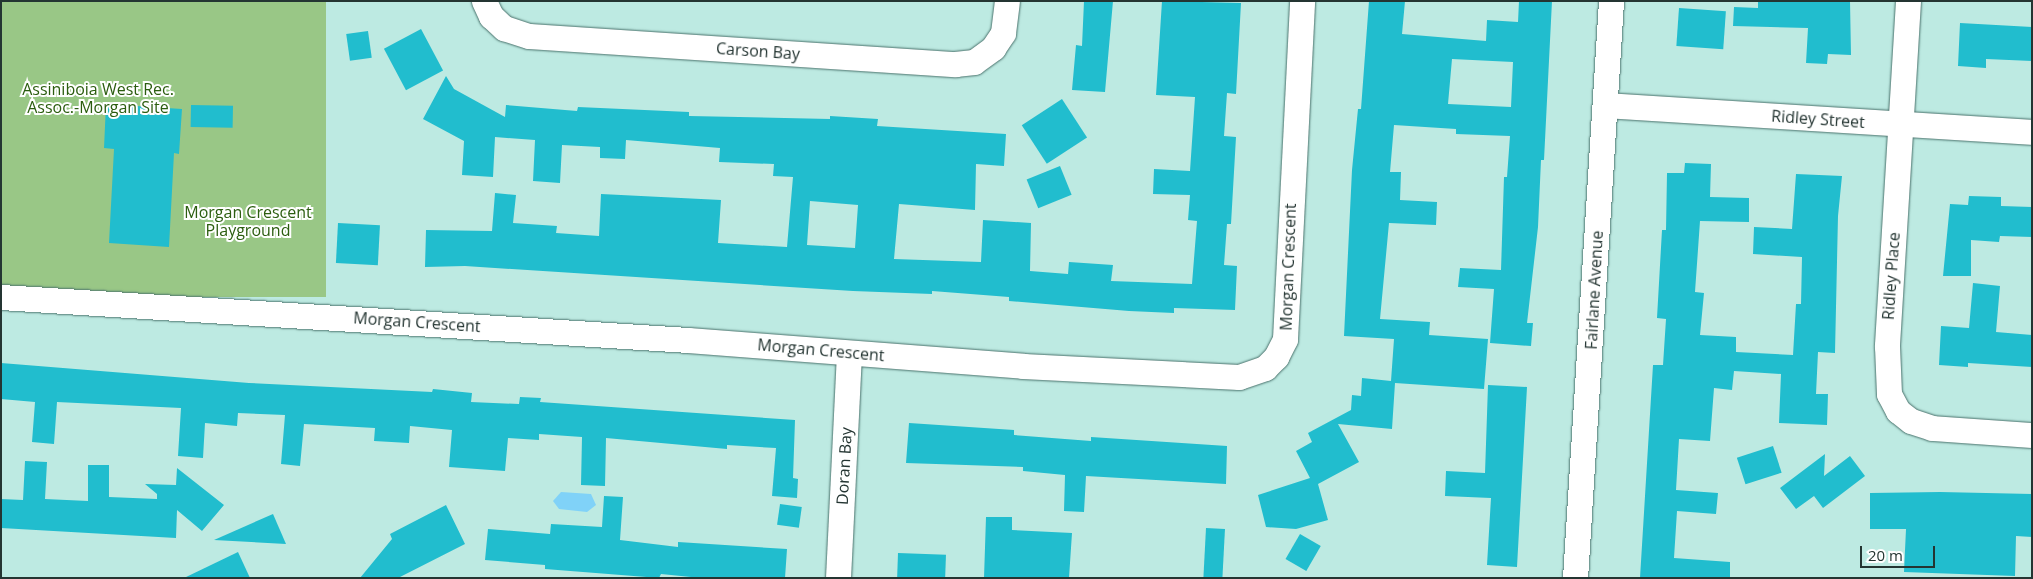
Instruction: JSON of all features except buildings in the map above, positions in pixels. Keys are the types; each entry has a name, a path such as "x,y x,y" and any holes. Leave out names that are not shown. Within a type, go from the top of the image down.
{"street":[{"name":"Carson Bay","path":"484,1 491,16 504,28 529,36 955,64 974,62 993,48 1003,33 1007,1"},
{"name":"Morgan Crescent","path":"1,297 359,317 849,353 1239,377 1265,368 1281,350 1285,338 1302,1"},
{"name":"Fairlane Avenue","path":"1575,578 1611,1"},
{"name":"Ridley Place","path":"1908,1 1887,346 1889,394 1898,411 1911,421 1932,428 2032,435"},
{"name":"Ridley Street","path":"1605,105 2032,132"},
{"name":"Doran Bay","path":"838,578 849,353"}],"green space":[{"name":"Assiniboia West Rec. Assoc.-Morgan Site","path":"1,1 326,1 326,297 1,297"}],"water":[{"path":"561,492 591,494 596,505 587,512 559,509 553,501"}],"park label":[{"name":"Morgan Crescent Playground","path":"248,221"}]}
